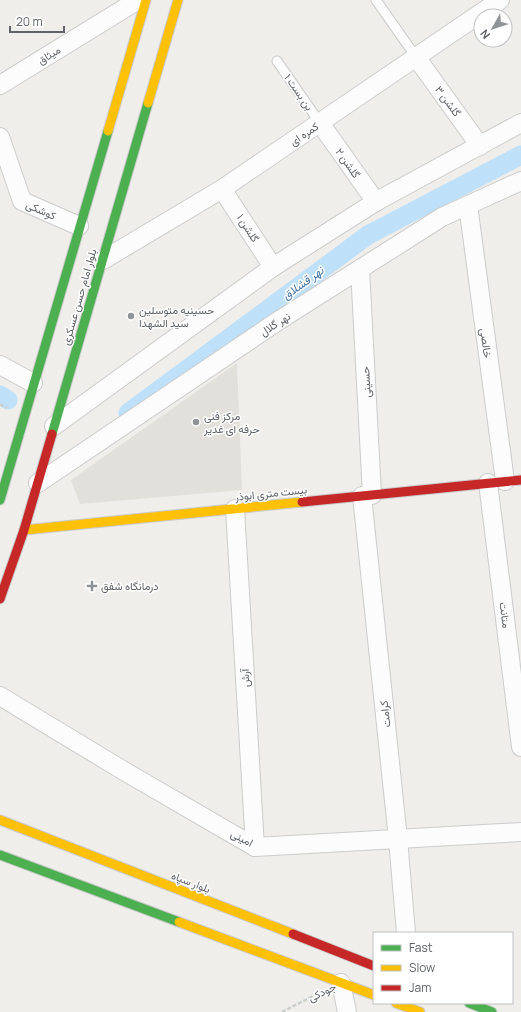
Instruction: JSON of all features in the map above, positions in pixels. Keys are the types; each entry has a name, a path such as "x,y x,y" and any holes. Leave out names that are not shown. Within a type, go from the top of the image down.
{"main road":[{"name":"بلوار امام حسن عسکری","path":"0,500 28,417 33,383 146,0"},
{"name":"بلوار امام حسن عسکری","path":"0,599 24,530 38,483 50,425 103,260 178,0"},
{"name":"بیست متری ابوذر","path":"24,530 505,481"},
{"name":"بلوار سپاه","path":"0,820 149,882 373,966"},
{"path":"0,855 142,904 373,995"},
{"path":"399,1004 420,1012"},
{"path":"472,1004 492,1012"}],"street":[{"name":"میثاق","path":"0,85 138,0"},
{"name":"کمره ای","path":"103,260 222,189 500,0"},
{"name":"گلشن ۳","path":"416,57 480,146"},
{"name":"گلشن ۲","path":"320,123 376,202"},
{"path":"50,425 273,267 376,202 521,123"},
{"name":"کوشکی","path":"0,137 22,201 79,226"},
{"name":"نهر گلال","path":"38,483 278,321 442,217 521,181"},
{"name":"گلشن ۱","path":"222,189 273,267"},
{"name":"خالصی","path":"468,205 505,481"},
{"name":"حسینی","path":"360,269 367,495"},
{"path":"0,365 33,383"},
{"name":"متانت","path":"505,481 521,747"},
{"name":"کرامت","path":"367,495 406,932"},
{"name":"آرش","path":"235,509 255,846"},
{"name":"امینی","path":"0,696 124,771 255,846 521,832"},
{"path":"341,983 347,1012"}],"lane":[{"path":"376,0 416,57"},
{"name":"بن بست ۱","path":"277,61 320,123"}],"path":[{"name":"جودکی","path":"282,1012 341,983"}],"shaded area":[{"name":"مرکز فنی حرفه ای غدیر","path":"237,363 242,490 80,504 71,480"}],"waterway":[{"name":"نهر قشلاق","path":"128,413 368,235 521,155"},
{"name":"نهر قشلاق","path":"0,395 8,400"}],"traffic: fast":[{"path":"52,434 148,103"},
{"path":"0,500 108,131"},
{"path":"0,855 179,922"},
{"path":"472,1004 492,1012"}],"traffic: slow":[{"path":"108,131 146,0"},
{"path":"148,103 178,0"},
{"path":"24,530 302,502"},
{"path":"0,820 293,934"},
{"path":"179,922 373,995"},
{"path":"399,1004 420,1012"}],"traffic: jam":[{"path":"0,599 24,530 52,434"},
{"path":"302,502 521,480"},
{"path":"293,934 373,966"}],"place":[{"name":"حسینیه متوسلین سید الشهدا","path":"131,316"},
{"name":"مرکز فنی حرفه ای غدیر","path":"196,422"},
{"name":"درمانگاه شفق","path":"92,586"}]}
